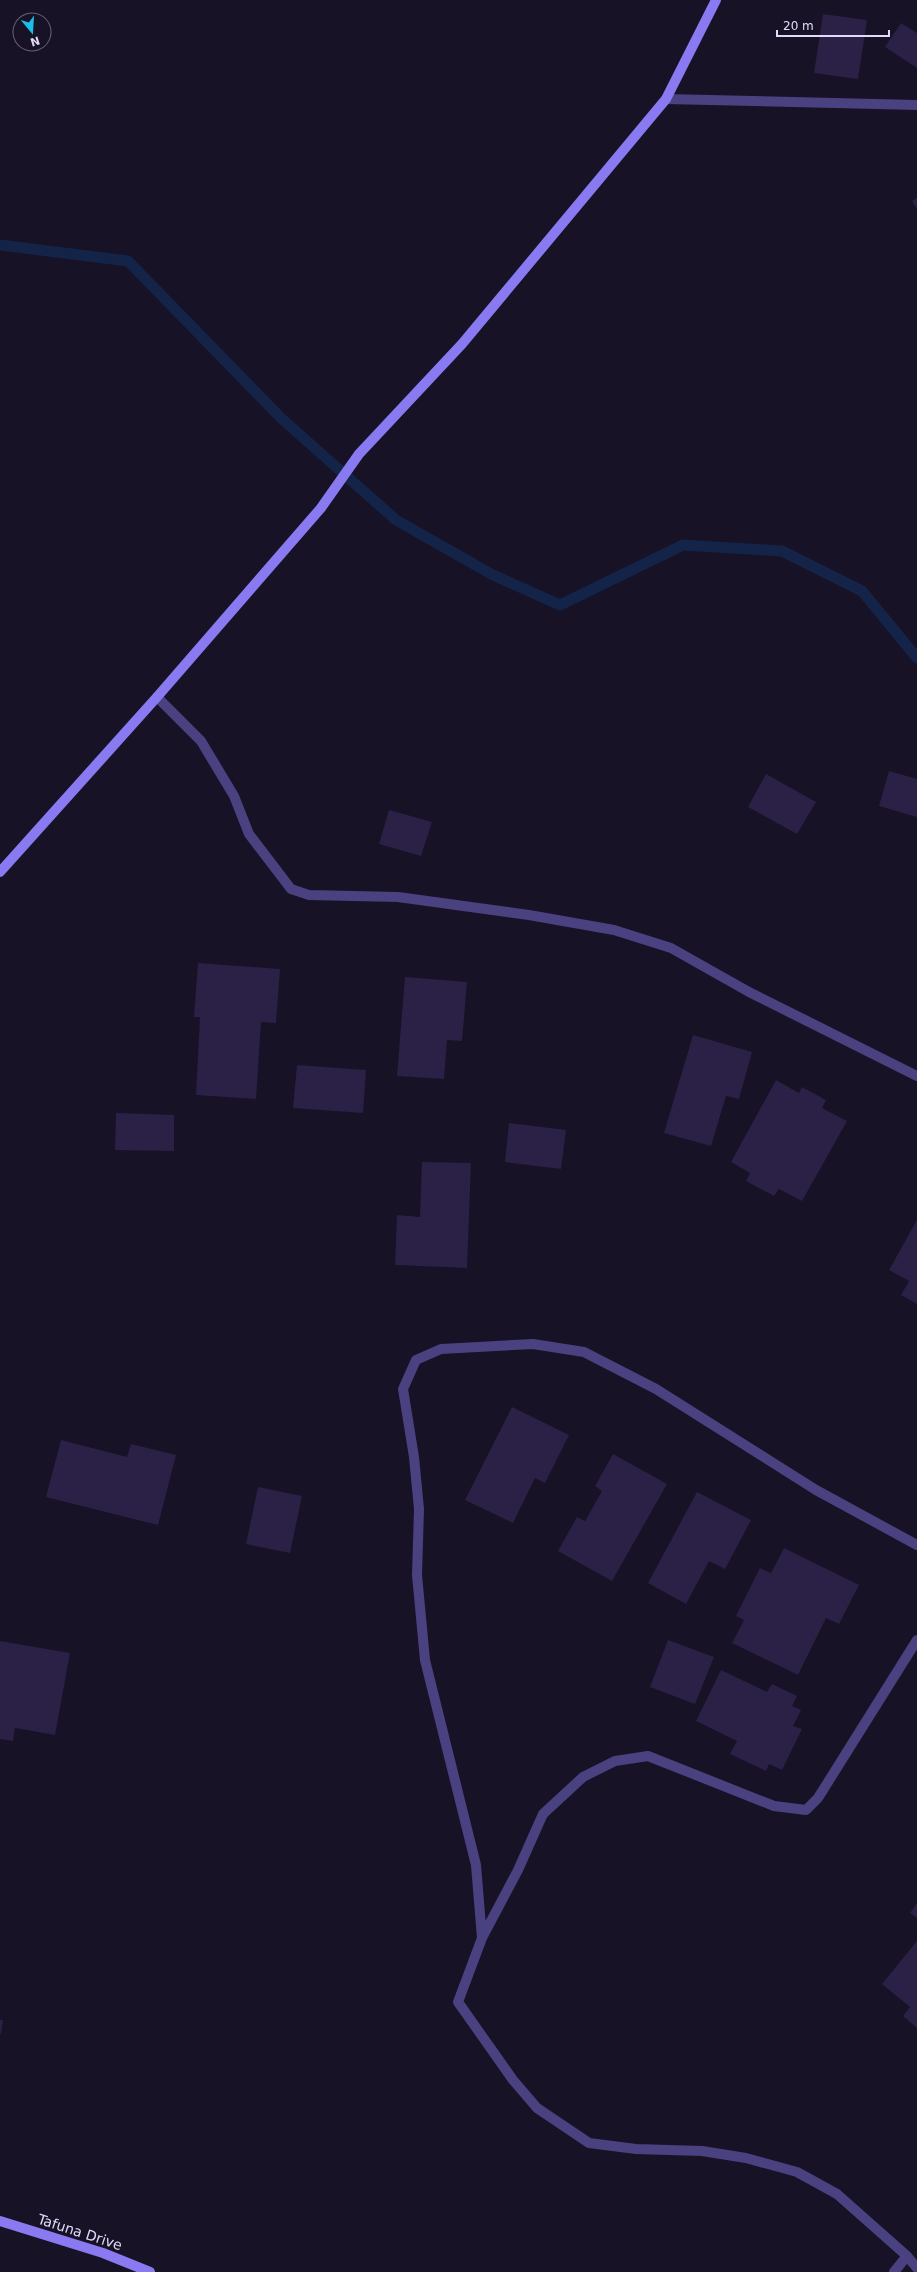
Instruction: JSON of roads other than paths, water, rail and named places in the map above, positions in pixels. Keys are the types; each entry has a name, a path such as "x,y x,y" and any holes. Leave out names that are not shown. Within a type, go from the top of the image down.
{"main road":[{"path":"0,872 157,697 321,508 359,454 462,344 666,99 716,0"},
{"name":"Tafuna Drive","path":"0,2221 103,2253 150,2272"}],"street":[{"path":"666,99 917,105"},
{"path":"157,697 201,741 234,796 249,834 291,889 309,895 398,897 529,915 614,930 672,948 749,992 917,1076"},
{"path":"482,1938 476,1864 425,1660 417,1575 419,1509 414,1457 403,1389 416,1360 441,1349 533,1344 584,1352 656,1389 735,1437 816,1490 917,1545"},
{"path":"917,1640 818,1798 806,1810 774,1806 648,1756 615,1761 583,1777 543,1814 518,1870 482,1938 458,2002 513,2080 537,2108 589,2143 636,2149 702,2150 746,2158 797,2172 837,2194 908,2256 917,2268"},
{"path":"894,2272 908,2256"}],"waterway":[{"path":"0,245 128,261 281,418 396,520 493,575 560,605 683,545 782,551 862,591 917,658"}]}
